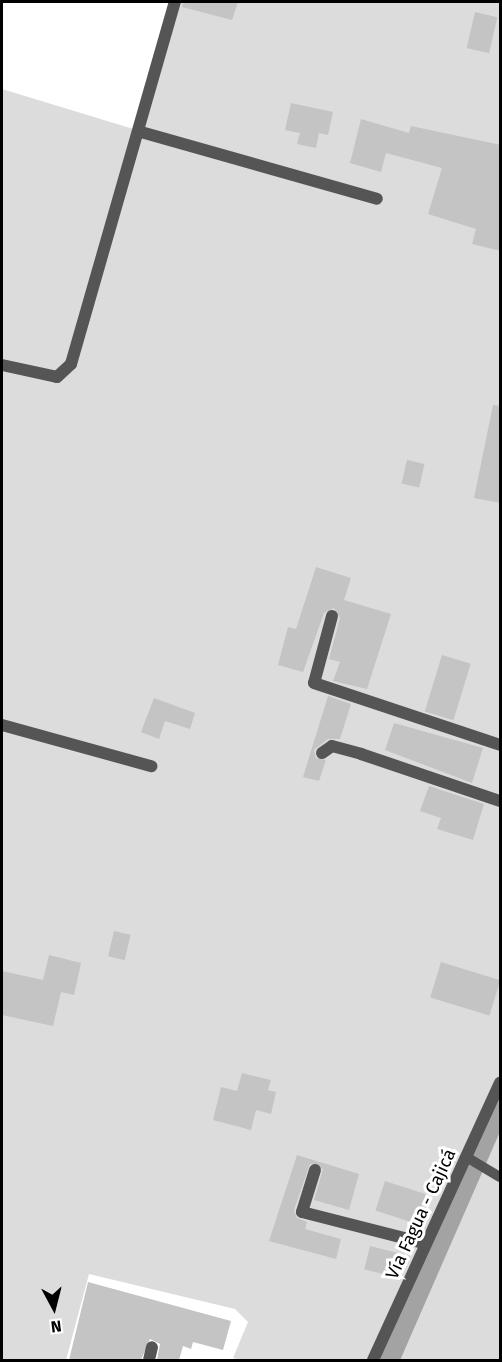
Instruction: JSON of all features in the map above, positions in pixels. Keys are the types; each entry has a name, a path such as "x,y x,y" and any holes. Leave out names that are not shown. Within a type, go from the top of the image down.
{"street":[{"path":"2,365 57,377 71,364 141,132 175,2"},
{"path":"141,132 377,199"},
{"path":"332,616 314,683 501,745"},
{"path":"2,725 151,766"},
{"path":"322,753 332,746 501,801"},
{"name":"Vía Fagua - Cajicá","path":"373,1360 424,1243 468,1158 501,1083"},
{"path":"315,1170 302,1212 424,1243"},
{"path":"149,1360 152,1347"}],"lane":[{"path":"468,1158 501,1177"}],"shaded area":[{"path":"175,2 500,2 500,1360 240,1360 233,1358 248,1322 235,1309 89,1274 66,1360 2,1360 2,89 140,131"}],"building":[{"path":"183,2 238,2 232,20 182,7"},
{"path":"475,12 497,17 489,53 467,48"},
{"path":"291,103 333,112 328,135 319,133 316,148 297,144 300,133 285,130"},
{"path":"361,119 409,133 411,126 501,145 501,251 472,244 476,229 428,214 442,168 386,153 381,172 350,163"},
{"path":"493,405 501,406 501,503 474,498"},
{"path":"407,460 425,464 419,487 402,483"},
{"path":"316,567 351,578 344,600 391,614 367,689 333,681 340,662 329,659 340,618 334,608 324,613 303,672 278,665 288,627 296,629"},
{"path":"442,655 471,664 453,720 425,711"},
{"path":"328,696 351,704 340,739 328,739 314,750 316,758 326,760 319,781 303,777"},
{"path":"154,698 195,713 190,729 165,721 159,739 141,732"},
{"path":"394,723 483,748 472,783 385,750"},
{"path":"429,786 484,804 473,840 437,829 441,818 420,811"},
{"path":"114,931 131,935 125,960 108,956"},
{"path":"49,955 81,963 74,995 61,992 53,1026 2,1015 2,971 43,980"},
{"path":"441,962 500,980 489,1016 430,997"},
{"path":"242,1073 271,1080 268,1090 276,1092 271,1114 256,1110 251,1130 213,1120 221,1087 237,1091"},
{"path":"297,1155 359,1174 349,1210 314,1200 323,1169 310,1164 294,1210 297,1218 307,1222 305,1229 341,1239 336,1259 269,1241"},
{"path":"385,1181 426,1194 416,1224 375,1210"},
{"path":"370,1246 401,1254 395,1277 364,1269"},
{"path":"88,1282 231,1321 223,1350 193,1342 191,1349 183,1346 179,1360 157,1360 160,1344 150,1339 141,1360 69,1360"}],"waterway":[{"path":"388,1360 500,1104"}]}
